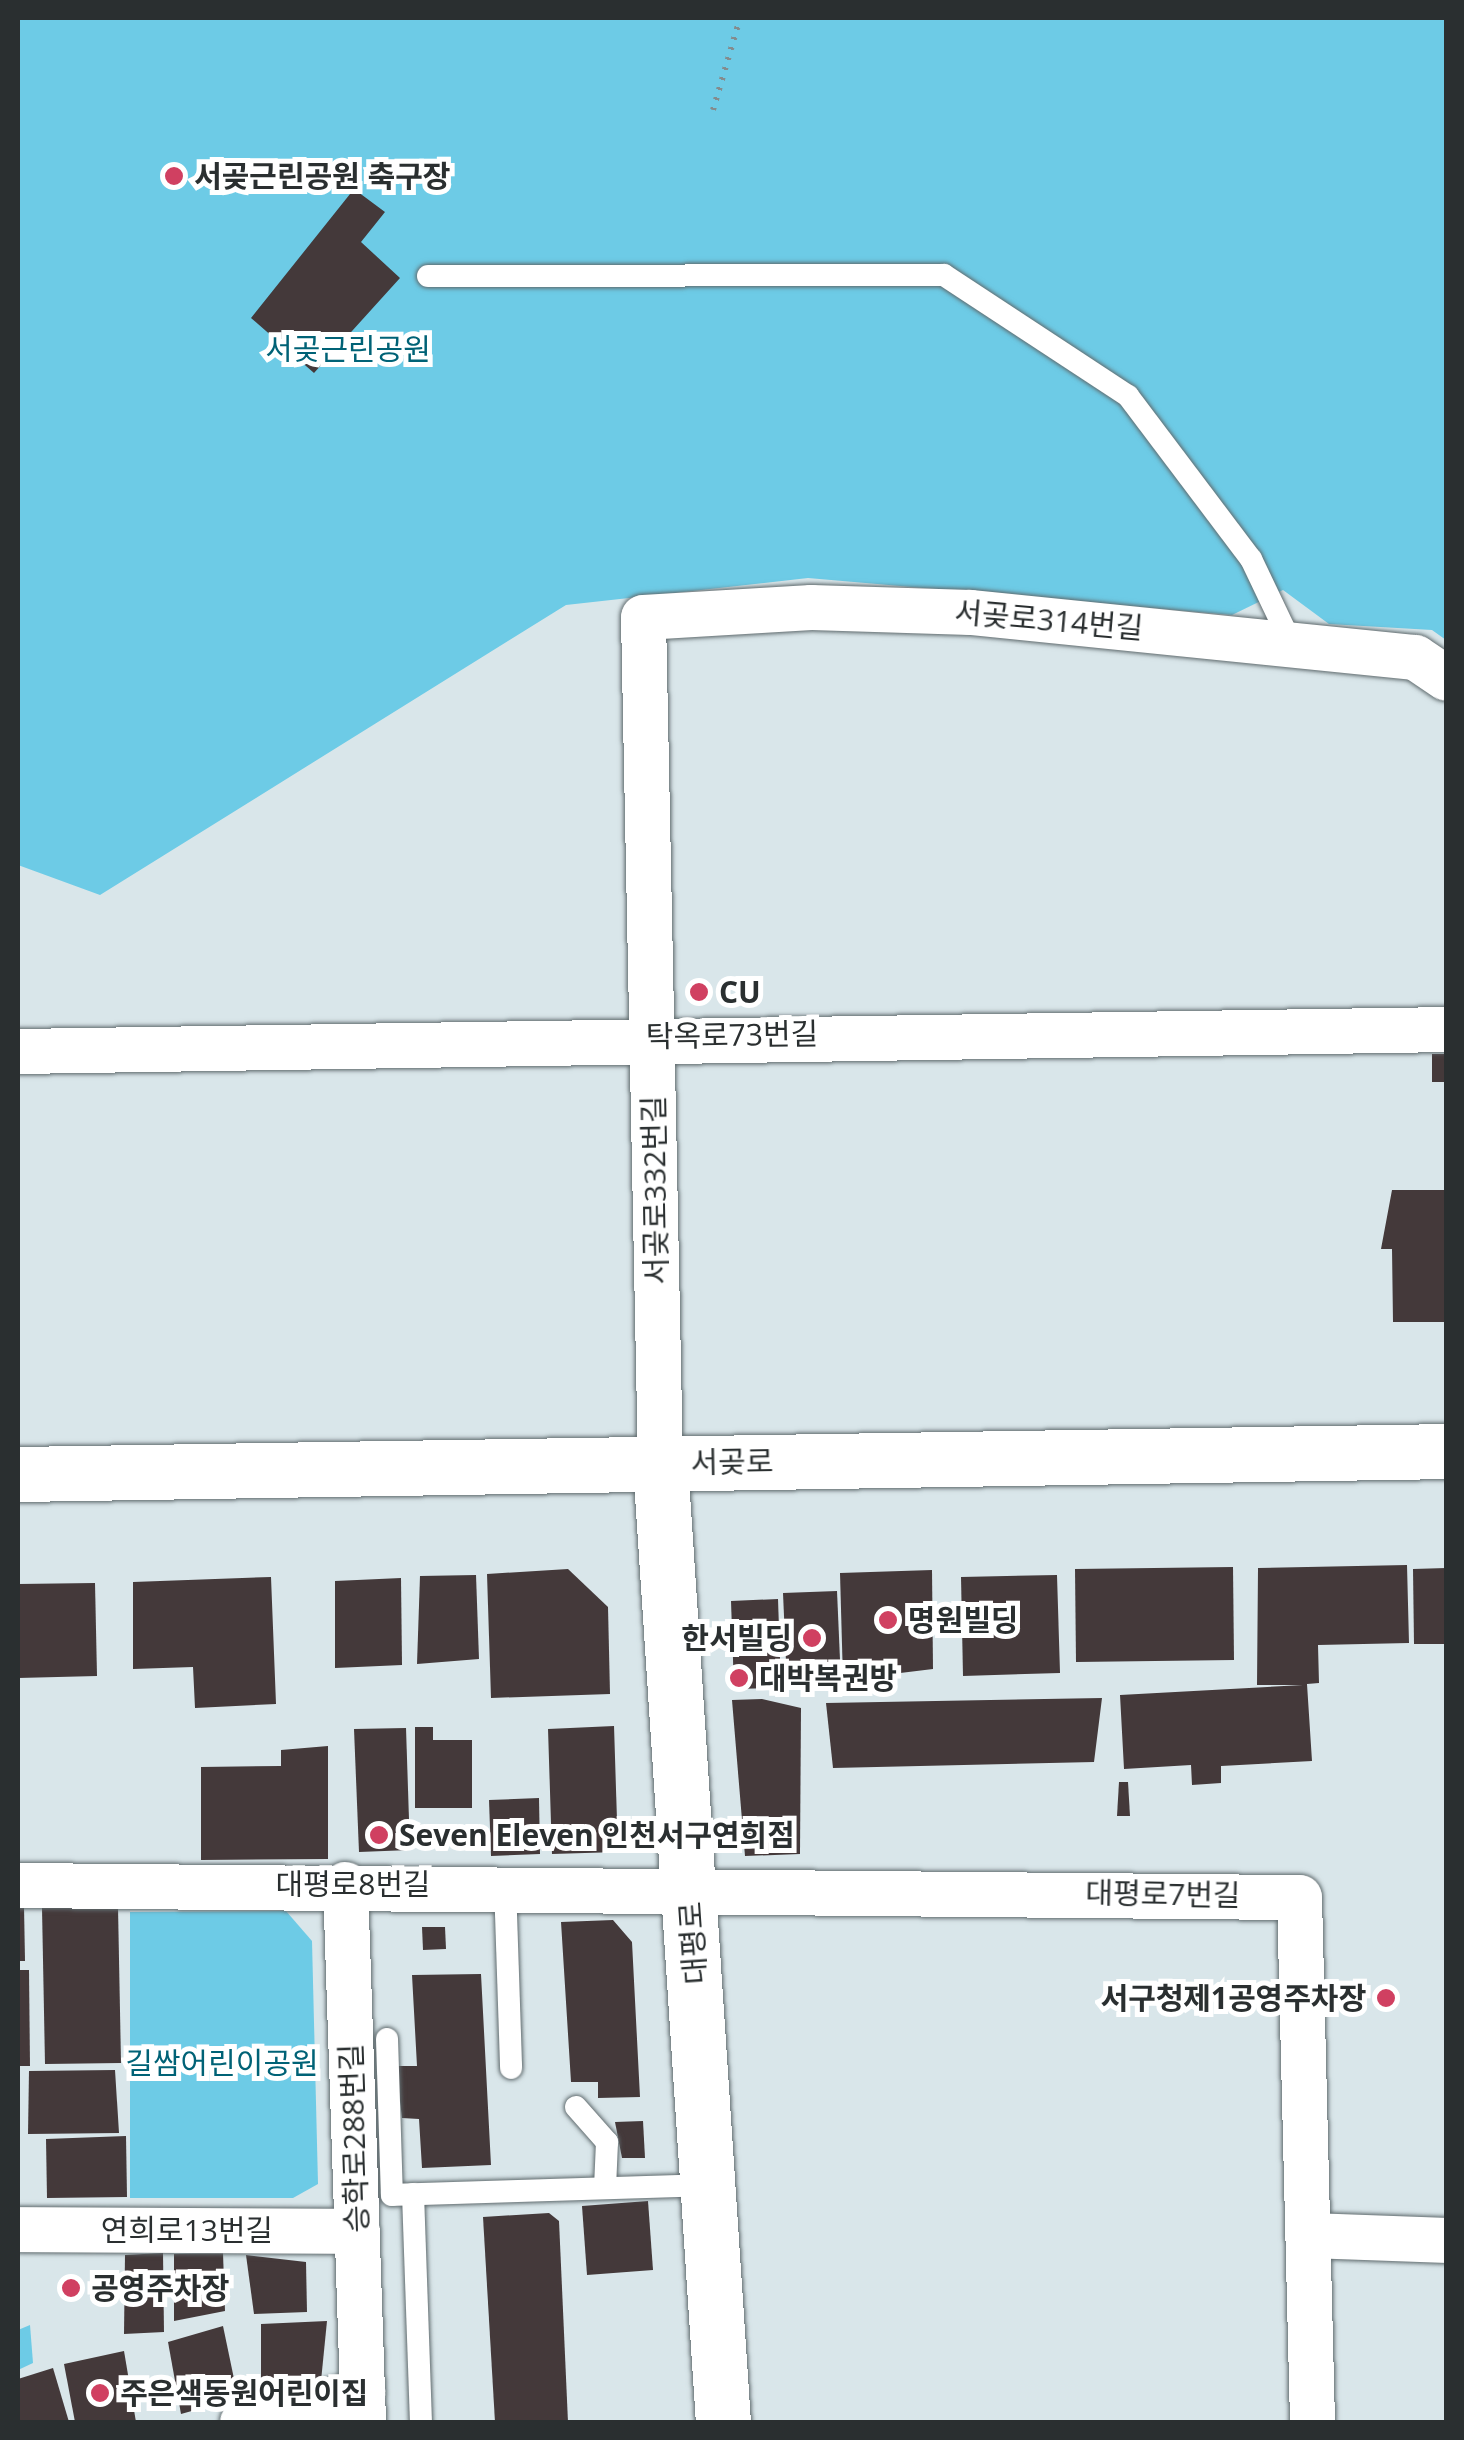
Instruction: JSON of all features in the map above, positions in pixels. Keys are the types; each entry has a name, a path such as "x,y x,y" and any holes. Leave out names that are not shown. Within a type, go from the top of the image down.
{"main road":[{"name":"서곶로","path":"18,1474 1446,1451"},
{"name":"대평로","path":"660,1464 724,2422"}],"street":[{"name":"서곶로314번길","path":"644,617 812,607 970,612 1415,657 1446,678"},
{"name":"서곶로332번길","path":"644,617 660,1464"},
{"name":"탁옥로73번길","path":"18,1051 652,1035 1446,1029"},
{"name":"승학로288번길","path":"242,2422 362,2407 345,1884"},
{"name":"대평로8번길","path":"18,1885 689,1886"},
{"name":"대평로7번길","path":"689,1886 1299,1897 1311,2235"},
{"name":"연희로13번길","path":"18,2230 357,2231"},
{"path":"1312,2422 1311,2235 1446,2240"}],"lane":[{"path":"428,276 944,274 1128,396 1252,558 1291,643"},
{"path":"504,1884 511,2068"},
{"path":"387,2040 392,2195 709,2185"},
{"path":"576,2107 607,2142 605,2188"},
{"path":"414,2194 422,2422"}],"path":[{"path":"714,110 740,18"}],"green space":[{"name":"서곶근린공원","path":"18,18 1446,18 1446,640 1432,630 1329,624 1283,590 1232,615 808,578 566,605 100,895 18,865"},
{"name":"길쌈어린이공원","path":"286,1911 312,1941 318,2184 293,2198 130,2198 130,1912"},
{"path":"30,2325 33,2363 18,2370 18,2330"}],"building":[{"path":"354,189 385,212 361,242 400,278 314,373 251,318"},
{"path":"1432,1054 1446,1054 1446,1082 1432,1082"},
{"path":"1392,1190 1446,1190 1446,1322 1393,1322 1392,1249 1381,1249"},
{"path":"1407,1565 1409,1643 1318,1645 1319,1683 1307,1684 1312,1761 1221,1766 1221,1783 1192,1785 1191,1765 1124,1769 1120,1695 1303,1685 1257,1685 1258,1568"},
{"path":"1233,1567 1234,1660 1076,1662 1075,1569"},
{"path":"1446,1568 1446,1644 1414,1644 1413,1569"},
{"path":"568,1569 608,1607 610,1694 491,1698 487,1574"},
{"name":"명원빌딩","path":"932,1570 933,1669 843,1680 840,1573"},
{"path":"476,1575 479,1659 417,1664 420,1576"},
{"path":"1057,1575 1060,1673 963,1676 961,1577"},
{"path":"271,1577 276,1704 195,1708 193,1667 133,1669 133,1582"},
{"path":"401,1578 402,1665 335,1668 335,1581"},
{"path":"95,1583 97,1676 18,1678 18,1584"},
{"name":"한서빌딩","path":"837,1591 841,1683 787,1685 783,1593"},
{"path":"778,1599 781,1688 734,1689 731,1601"},
{"path":"1102,1698 1094,1762 833,1768 826,1703"},
{"path":"762,1699 801,1708 800,1854 745,1856 732,1700"},
{"path":"614,1726 618,1852 552,1854 548,1729"},
{"path":"415,1727 433,1727 433,1740 472,1740 472,1808 415,1808"},
{"path":"406,1728 410,1850 359,1852 354,1729"},
{"path":"328,1746 328,1859 201,1860 201,1767 281,1766 281,1750"},
{"path":"1119,1782 1128,1782 1130,1816 1117,1816"},
{"path":"539,1798 540,1854 491,1856 489,1800"},
{"path":"18,1906 24,1906 25,1961 18,1961"},
{"path":"118,1907 121,2063 45,2064 42,1908"},
{"path":"613,1920 632,1942 640,2097 598,2098 598,2082 571,2082 561,1922"},
{"path":"422,1927 445,1927 446,1949 423,1950"},
{"path":"18,1970 29,1970 30,2066 18,2066"},
{"path":"481,1974 491,2165 422,2168 419,2119 402,2118 396,2066 417,2066 412,1975"},
{"path":"115,2070 119,2133 28,2134 29,2071"},
{"path":"643,2121 645,2158 622,2158 615,2122"},
{"path":"126,2136 127,2197 47,2198 46,2139"},
{"path":"648,2201 653,2270 587,2275 582,2206"},
{"path":"549,2213 559,2221 568,2422 495,2422 483,2217"},
{"path":"163,2253 164,2332 124,2334 125,2255"},
{"path":"223,2253 225,2311 174,2321 174,2254"},
{"path":"246,2255 306,2262 307,2312 254,2314"},
{"path":"327,2321 321,2381 261,2385 261,2324"},
{"path":"223,2326 238,2398 181,2414 168,2342"},
{"name":"주은색동원어린이집","path":"124,2351 136,2422 75,2422 64,2364"},
{"path":"53,2368 69,2422 18,2422 18,2379"}],"place":[{"name":"서곶근린공원 축구장","path":"174,176"},
{"name":"CU","path":"699,992"},
{"name":"명원빌딩","path":"888,1620"},
{"name":"한서빌딩","path":"812,1638"},
{"name":"대박복권방","path":"739,1678"},
{"name":"Seven Eleven 인천서구연희점","path":"379,1835"},
{"name":"서구청제1공영주차장","path":"1386,1998"},
{"name":"공영주차장","path":"71,2288"},
{"name":"주은색동원어린이집","path":"100,2393"}]}
